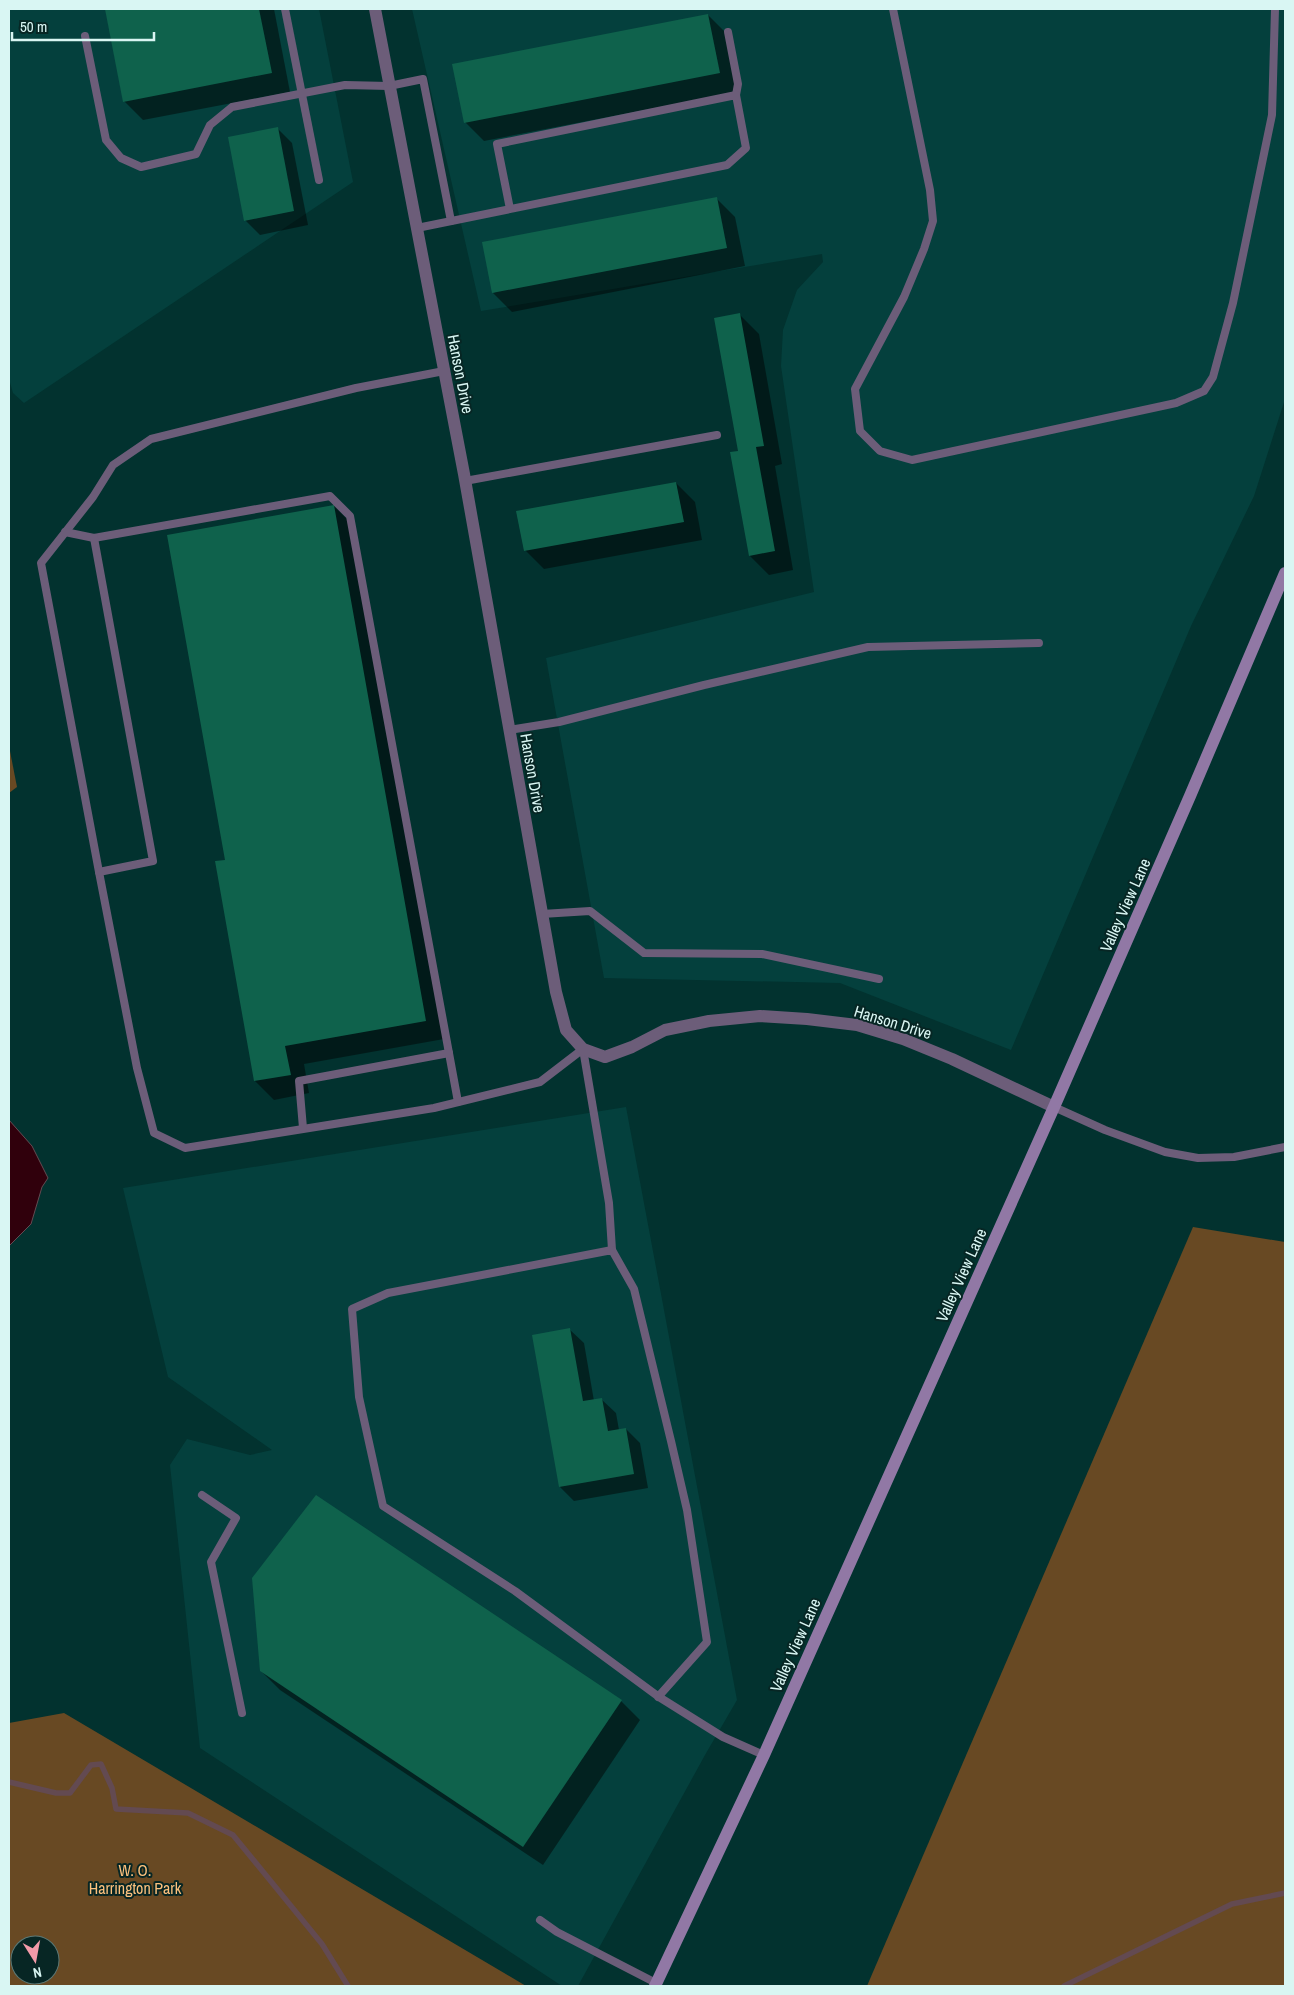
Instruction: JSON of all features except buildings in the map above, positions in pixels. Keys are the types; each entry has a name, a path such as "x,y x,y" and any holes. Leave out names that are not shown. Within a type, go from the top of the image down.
{"main road":[{"name":"Valley View Lane","path":"656,1985 764,1754 1054,1107 1285,573"}],"street":[{"name":"Hanson Drive","path":"375,9 465,481 556,992 566,1030 583,1049 605,1057 632,1047 665,1030 709,1021 760,1016 857,1024 903,1039 952,1059 1054,1107"}],"lane":[{"path":"285,9 319,180"},
{"path":"893,9 930,190 933,221 924,249 904,297 854,389 860,431 880,451 912,460 1176,403 1204,391 1213,376 1233,303 1272,115 1275,9"},
{"path":"417,228 727,166 746,148 736,95 738,84 728,32"},
{"path":"85,36 106,140 121,158 140,167 196,154 210,125 232,107 345,85 390,86 423,79 450,221"},
{"path":"510,209 497,144 736,95"},
{"path":"444,372 356,388 152,439 113,465 93,497 41,563 99,872 138,1068 154,1133 185,1148 434,1108 540,1082 583,1049 609,1203 612,1250 634,1288 672,1441 687,1510 707,1642 658,1697"},
{"path":"465,481 717,435"},
{"path":"65,532 94,538 330,496 350,516 458,1102"},
{"path":"94,538 153,861 99,872"},
{"path":"509,730 559,722 704,685 868,647 1039,643"},
{"path":"542,914 590,911 644,953 762,954 879,979"},
{"path":"303,1128 299,1081 449,1053"},
{"path":"1054,1107 1105,1130 1157,1148 1198,1158 1234,1157 1285,1147"},
{"path":"612,1250 388,1293 352,1309 359,1397 383,1506 515,1592 658,1697 723,1737 764,1754"},
{"path":"202,1495 236,1518 211,1562 242,1713"},
{"path":"540,1920 557,1932 656,1985"}],"shaded area":[{"path":"9,9 319,9 353,182 24,403 13,393 9,379"},
{"path":"412,9 1285,9 1285,399 1254,496 1191,626 1011,1050 840,983 604,978 546,658 814,592 781,366 783,330 797,290 823,262 822,254 481,311"},
{"path":"626,1107 737,1700 578,1986 562,1986 200,1748 170,1465 187,1439 250,1455 272,1450 168,1377 123,1188"},
{"path":"9,1120 32,1146 48,1178 42,1187 31,1224 9,1246"}],"green space":[{"path":"9,746 17,787 9,793"},
{"path":"1193,1227 1285,1242 1285,1986 867,1986"},
{"name":"W. O. Harrington Park","path":"64,1713 526,1986 9,1986 9,1723"}],"waterway":[{"path":"9,1782 56,1793 70,1793 91,1765 101,1764 112,1788 116,1809 188,1813 233,1835 322,1944 348,1986"},
{"path":"1064,1986 1232,1904 1285,1893"}]}
